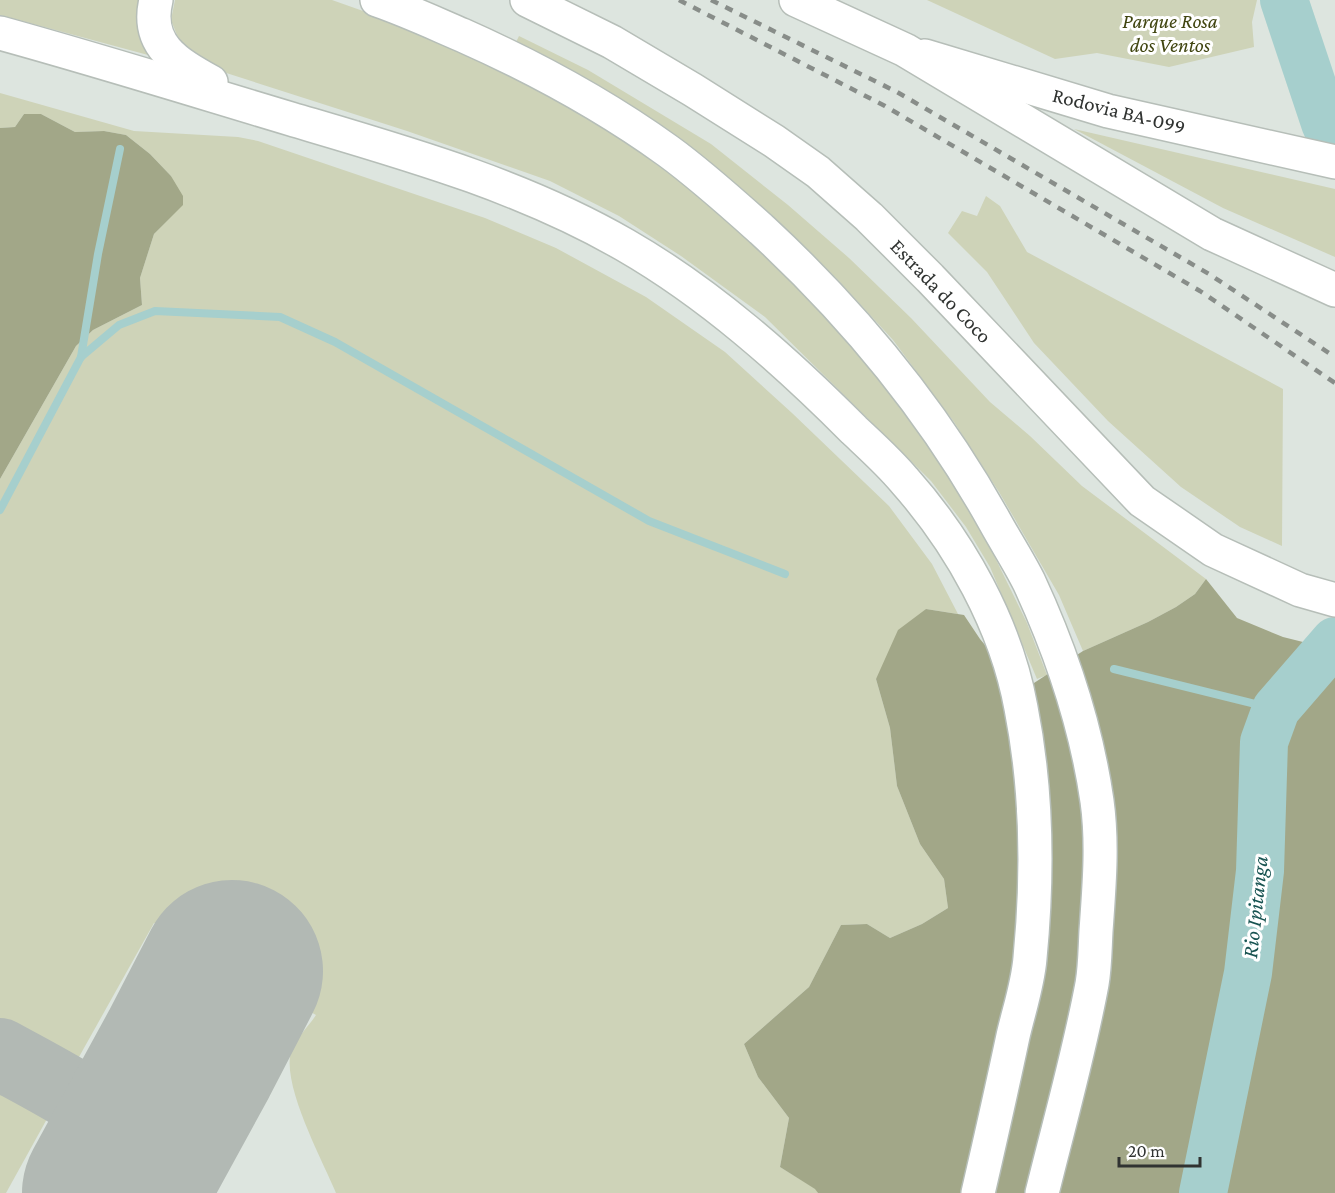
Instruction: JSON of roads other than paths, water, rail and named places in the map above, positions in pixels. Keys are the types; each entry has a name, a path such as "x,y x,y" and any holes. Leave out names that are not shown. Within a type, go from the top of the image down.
{"main road":[{"path":"156,0 154,23 158,39 169,55 180,64 257,108"},
{"path":"377,0 489,47 557,81 614,115 670,153 727,198 785,251 845,312 893,368 938,427 1028,580 1061,658 1080,719 1097,801 1101,864 1093,981 1042,1193"},
{"name":"Estrada do Coco","path":"527,0 612,42 774,141 818,172 869,217 930,278 1142,501 1214,550 1300,590 1335,600"},
{"path":"796,0 826,9 905,50 1212,234 1331,289"},
{"path":"0,33 103,61 378,144 503,186 578,219 628,247 700,295 768,349 904,479 943,529 996,625 1021,707 1032,797 1035,860 1030,962 978,1193"},
{"name":"Rodovia BA-099","path":"905,50 1108,111 1335,162"}],"waterway":[{"name":"Rio Ipitanga","path":"1284,0 1325,123 1335,146"},
{"path":"81,357 98,254 120,149"},
{"path":"0,510 81,357 119,325 155,311 280,317 335,342 649,521 785,574"},
{"name":"Rio Ipitanga","path":"1203,1193 1248,973 1260,871 1264,742 1276,709 1335,641"},
{"path":"1114,669 1276,709"}],"railway":[{"path":"679,0 885,106 1200,291 1335,383"},
{"path":"711,0 897,92 1209,274 1335,357"}],"park label":[{"name":"Parque Rosa dos Ventos","path":"1170,33"}]}
